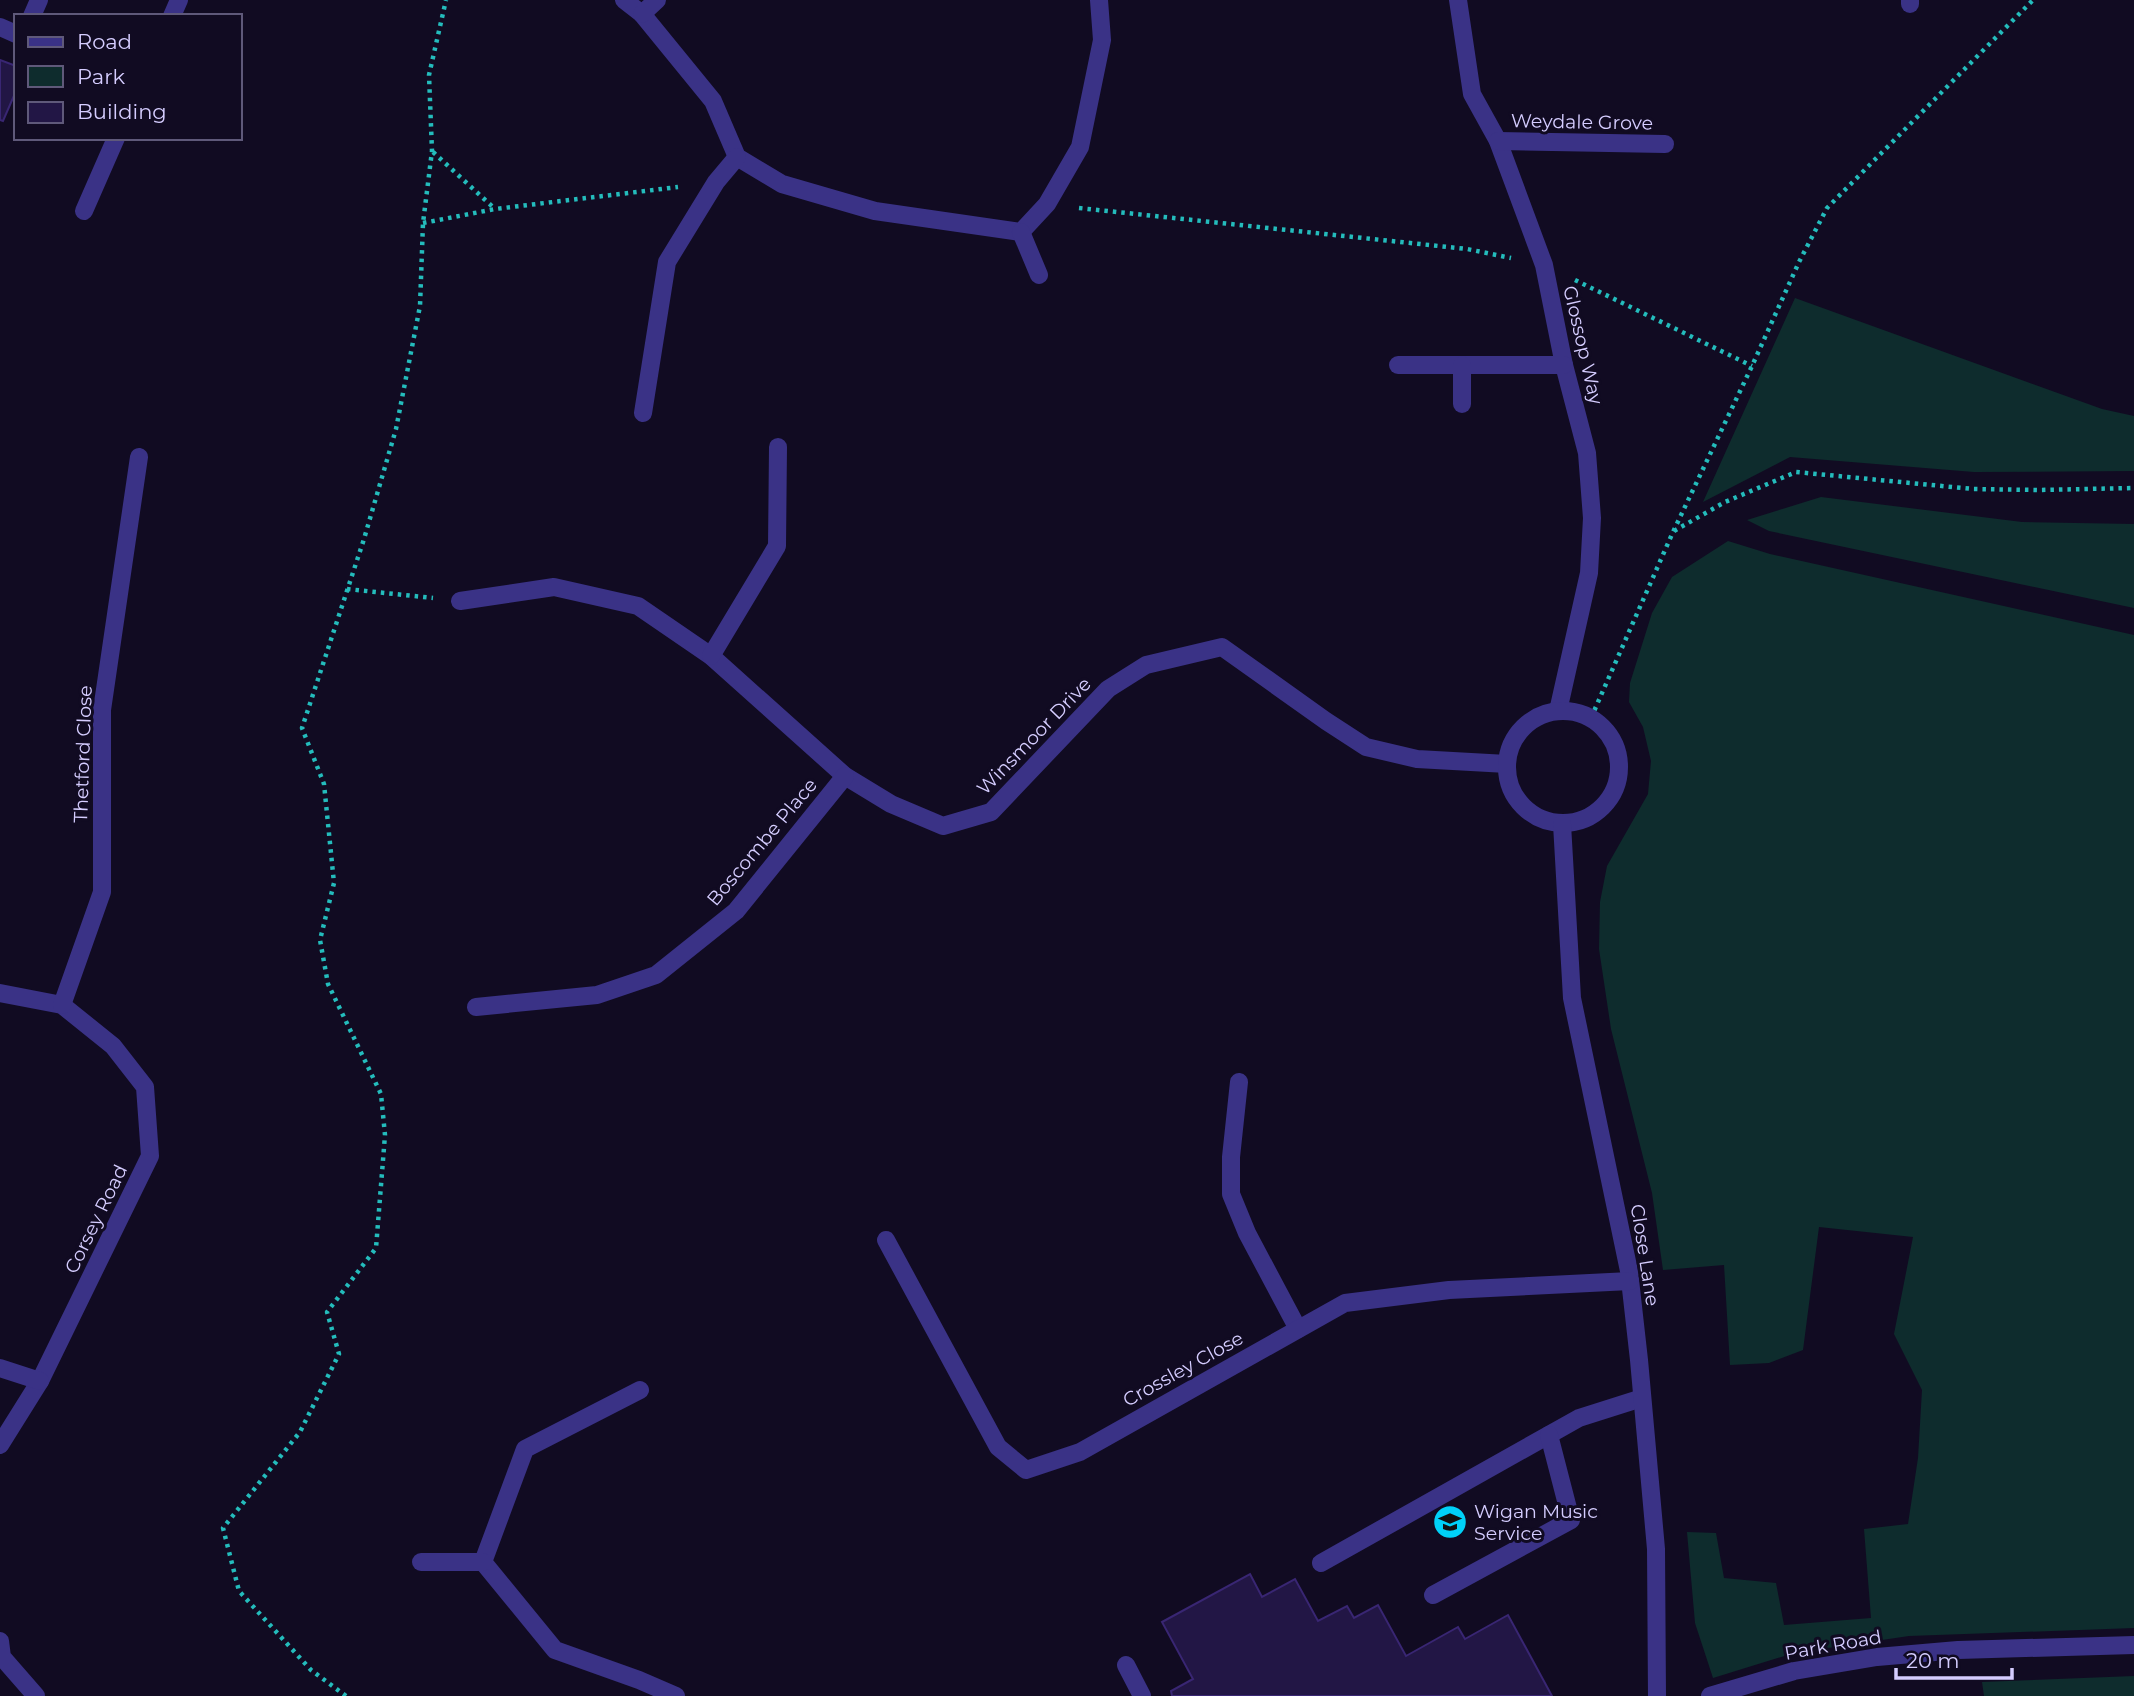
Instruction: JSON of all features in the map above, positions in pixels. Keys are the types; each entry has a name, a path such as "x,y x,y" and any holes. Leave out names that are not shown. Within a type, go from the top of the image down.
{"street":[{"path":"624,0 642,14 713,101 737,156 782,184 875,211 1021,232"},
{"path":"642,14 657,0"},
{"path":"1021,232 1046,204 1080,147 1102,40 1099,0"},
{"name":"Glossop Way","path":"1458,0 1472,94 1499,141 1544,265 1564,365 1587,453 1592,518 1589,573 1558,711"},
{"path":"83,211 115,140"},
{"name":"Weydale Grove","path":"1499,141 1665,144"},
{"path":"643,413 667,262 716,182 737,156"},
{"path":"1021,232 1039,275"},
{"path":"1398,365 1564,365"},
{"path":"1462,365 1462,404"},
{"path":"711,656 777,546 778,447"},
{"name":"Thetford Close","path":"62,1005 102,892 102,710 139,457"},
{"name":"Winsmoor Drive","path":"460,601 554,587 638,606 711,656 845,776 891,804 943,826 991,811 1108,689 1146,665 1222,647 1366,747 1417,759 1507,764"},
{"path":"1558,711 1575,712 1591,718 1605,729 1615,745 1619,763 1618,782 1610,799 1597,812 1581,821 1562,824 1544,821 1528,812 1516,799 1508,782 1507,764 1509,748 1517,734 1542,714 1558,711"},
{"name":"Boscombe Place","path":"476,1007 597,995 656,975 736,911 845,776"},
{"name":"Close Lane","path":"1562,824 1572,998 1630,1281 1656,1549 1657,1696"},
{"name":"Corsey Road","path":"0,993 62,1005 113,1046 145,1087 150,1156 40,1381 0,1445"},
{"path":"1238,1082 1231,1157 1231,1194 1247,1233 1298,1329"},
{"name":"Crossley Close","path":"887,1240 998,1447 1026,1470 1080,1452 1345,1303 1449,1290 1630,1281"},
{"path":"0,1368 40,1381"},
{"path":"483,1562 524,1449 640,1390"},
{"path":"1321,1563 1579,1418 1642,1398"},
{"path":"1433,1595 1571,1520 1549,1435"},
{"path":"421,1562 483,1562"},
{"path":"483,1562 555,1650 676,1696"},
{"name":"Park Road","path":"1710,1696 1794,1671 1877,1657 1958,1650 2134,1646"},
{"path":"1,1652 36,1696"},
{"path":"1126,1665 1143,1696"}],"path":[{"path":"346,1696 311,1670 239,1591 223,1528 300,1432 339,1354 327,1312 376,1248 385,1135 381,1094 328,984 320,940 334,883 324,784 302,728 364,539 396,429 420,306 423,223 432,151 429,75 446,0"},
{"path":"1591,718 1673,532 1799,262 1827,208 2033,0"},
{"path":"432,151 495,209"},
{"path":"423,223 495,209 716,182"},
{"path":"1046,204 1467,249 1544,265 1752,366"},
{"path":"1673,532 1725,502 1796,472 1973,489 2039,491 2134,488"},
{"path":"347,589 460,601"}],"green space":[{"path":"1795,298 2102,409 2134,416 2134,471 1974,472 1790,457 1703,502"},
{"path":"1821,497 2022,522 2134,524 2134,608 1769,531 1747,520"},
{"path":"1728,541 1770,554 2134,635 2134,1628 1909,1636 1794,1653 1713,1678 1695,1623 1687,1532 1716,1533 1724,1578 1776,1583 1784,1625 1871,1618 1864,1529 1908,1524 1918,1458 1922,1390 1894,1334 1913,1237 1819,1227 1803,1350 1769,1363 1730,1365 1724,1265 1663,1270 1652,1193 1611,1029 1599,949 1600,902 1607,866 1648,794 1651,761 1643,727 1629,702 1630,683 1652,613 1672,577"},
{"path":"2134,1676 2134,1696 1984,1696 1982,1682"}],"building":[{"path":"0,60 14,65 14,96 3,121 0,120"},
{"path":"1250,1574 1262,1597 1295,1579 1318,1621 1347,1606 1354,1618 1378,1605 1406,1656 1458,1627 1465,1639 1508,1615 1552,1696 1172,1696 1171,1691 1193,1679 1162,1622"}],"place":[{"name":"Wigan Music Service","path":"1450,1522"}]}
